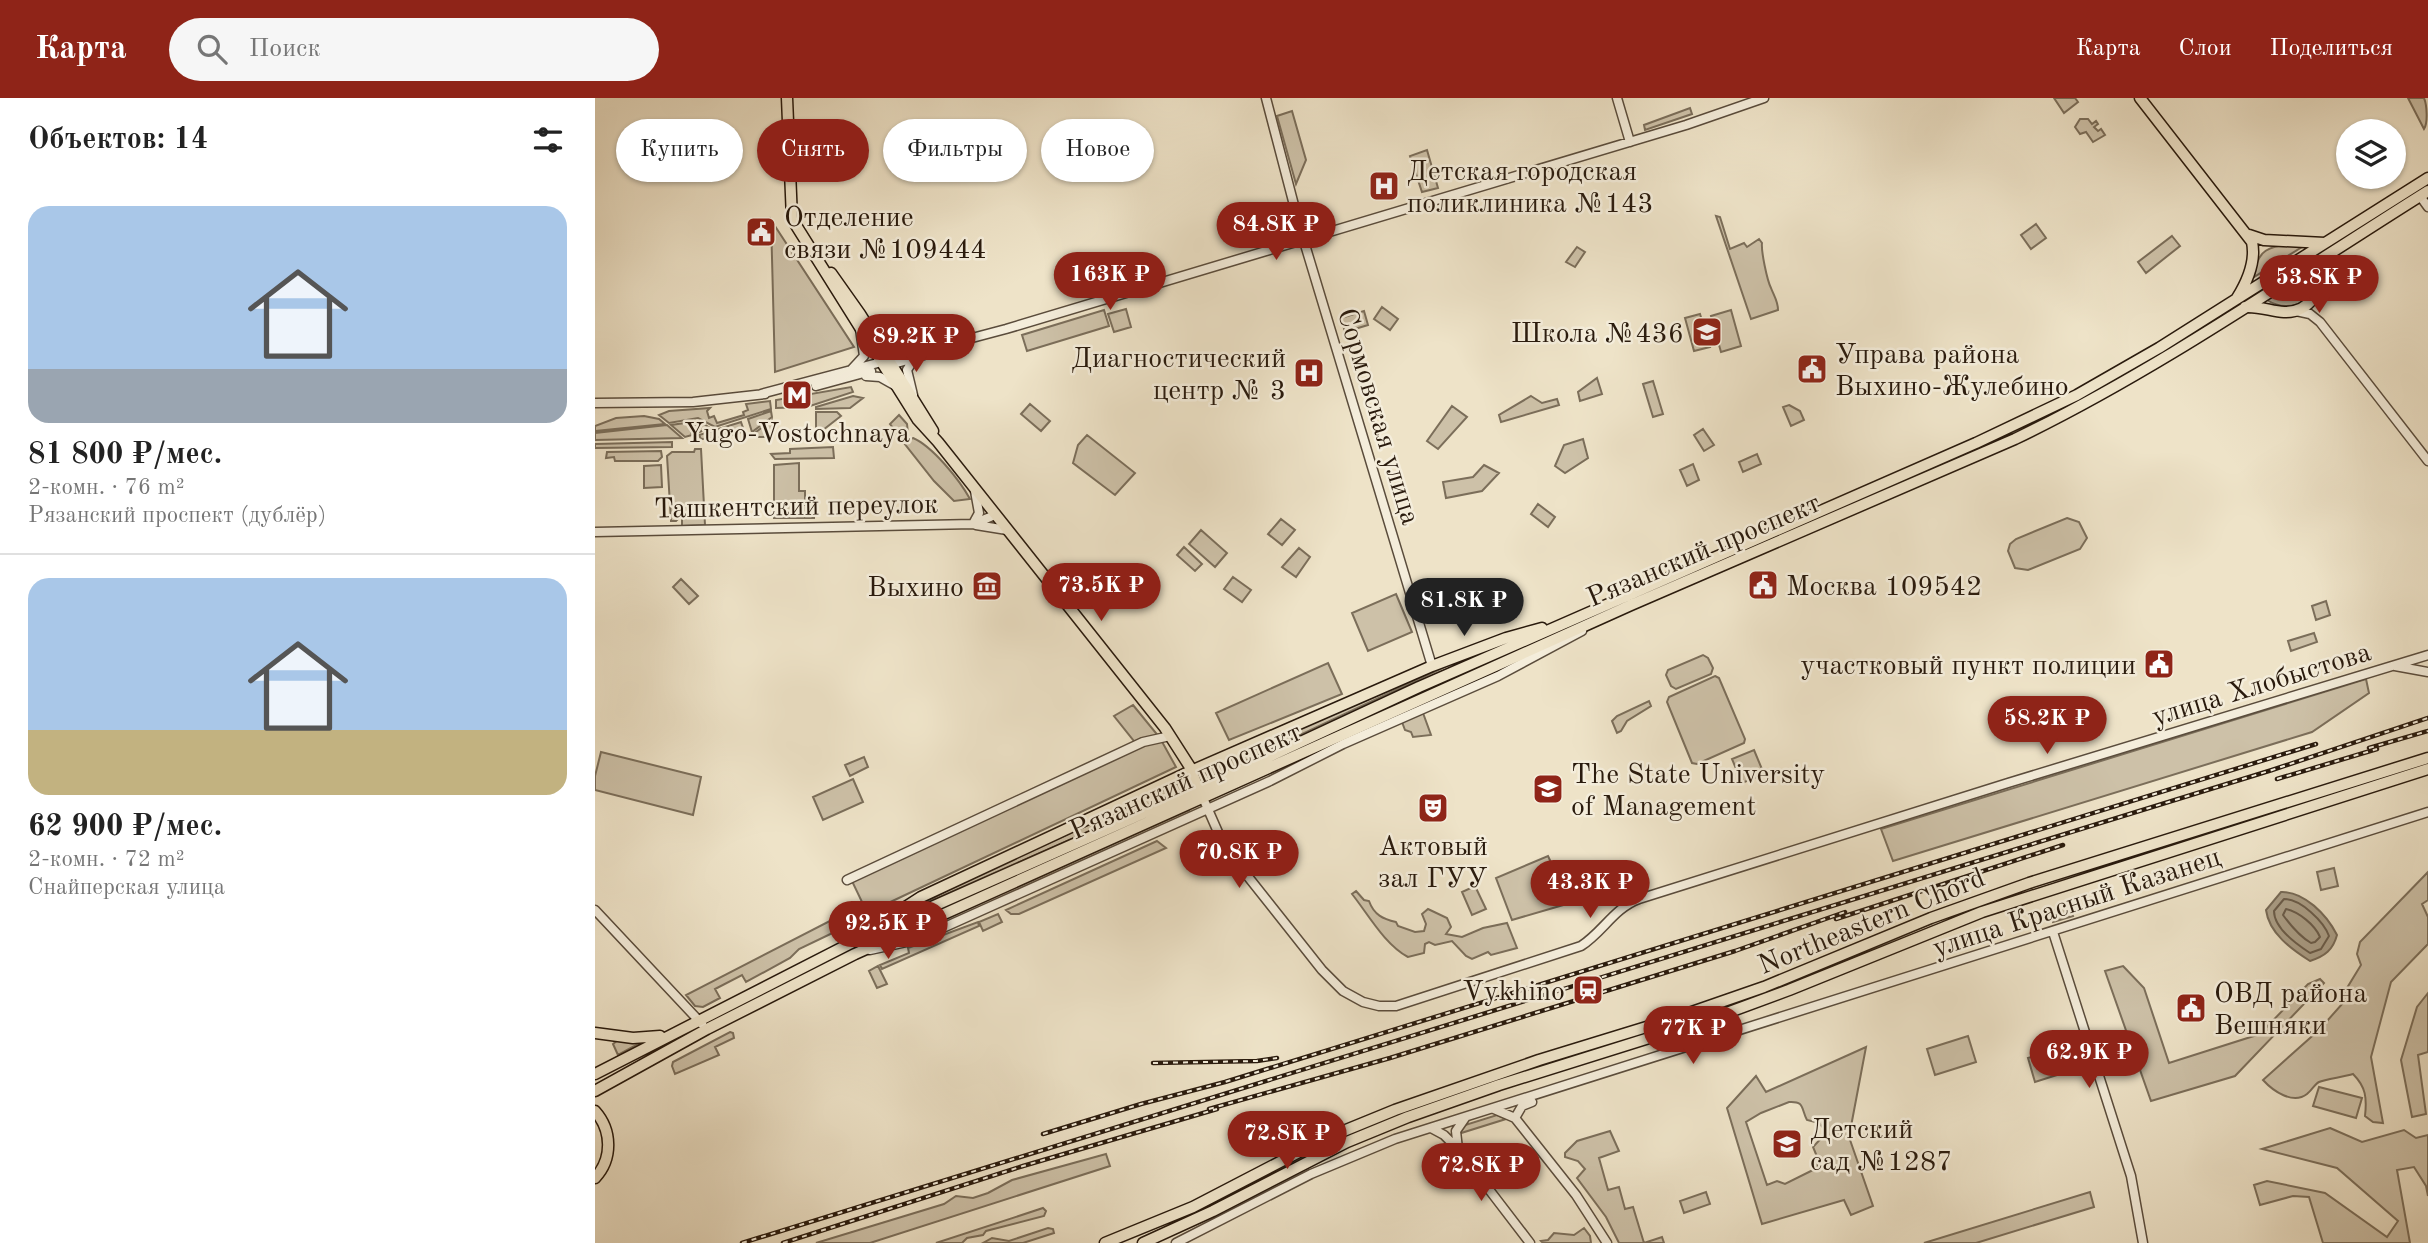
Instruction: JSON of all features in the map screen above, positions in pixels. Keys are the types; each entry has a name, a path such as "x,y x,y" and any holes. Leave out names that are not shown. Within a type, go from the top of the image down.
{"main road":[{"path":"787,98 792,219 887,363 914,399 938,442"},
{"path":"2140,98 2249,235 2253,248 2239,303 2275,310 2295,310 2309,303 2321,286 2331,253"},
{"name":"Рязанский проспект","path":"2254,294 2312,251 2428,178"},
{"name":"Рязанский проспект","path":"595,1074 855,941 1203,799 1419,687 2040,413 2319,260 2424,193"},
{"path":"2249,235 2264,240 2326,243"},
{"path":"2275,310 2254,294 2250,267 2264,247 2277,240"},
{"path":"2295,240 2312,251 2319,260 2321,286"},
{"name":"Рязанский проспект","path":"595,1091 707,1029 855,954 1631,605 1992,449 2073,411 2134,376 2239,303"},
{"path":"887,363 897,387 923,427 938,442 1170,736 1192,771 1203,799"},
{"path":"855,941 921,897 1192,771 1432,666 1506,638 1583,616"},
{"name":"Northeastern Chord","path":"1106,1243 1180,1213 1324,1139 1395,1110 1527,1064 1732,999 1931,918 2003,892 2428,758"},
{"name":"Northeastern Chord","path":"1143,1243 1347,1142 1408,1117 1753,1004 1982,912 2428,769"},
{"path":"595,1033 633,1038 671,1035"},
{"path":"595,1111 605,1125 608,1140 607,1156 602,1170 595,1178"}],"street":[{"name":"Сормовская улица","path":"1266,98 1303,240 1432,666"},
{"path":"1617,98 1630,142"},
{"path":"595,404 694,401 761,394 848,375 1630,142 1763,98"},
{"path":"2424,193 2428,207"},
{"path":"2321,286 2315,309 2320,321 2428,461"},
{"path":"2295,310 2310,314 2320,321"},
{"path":"865,328 895,347 915,355"},
{"path":"848,375 864,356 865,328"},
{"path":"914,399 907,373 915,355"},
{"path":"848,375 877,376 897,387"},
{"path":"975,489 979,513 973,524 1007,530"},
{"name":"Ташкентский переулок","path":"595,533 973,524 995,515"},
{"name":"улица Хлобыстова","path":"1203,799 1221,839 1234,859 1336,984 1363,1002 1396,1006 1581,946 1595,936 1625,904 1639,899 2428,655"},
{"name":"улица Хлобыстова","path":"2395,666 2428,672"},
{"path":"847,880 1143,742 1170,736"},
{"name":"улица Красный Казанец","path":"1176,1243 1311,1174 1384,1144 2428,813"},
{"path":"595,910 707,1029"},
{"path":"2053,932 2130,1176 2143,1243"},
{"name":"улица Красный Казанец","path":"1515,1118 1525,1104 1727,1039 1738,1031"},
{"path":"1492,1108 1515,1118 1576,1195 1603,1240"},
{"path":"1458,1149 1456,1131 1465,1118"},
{"path":"1431,1128 1444,1135 1458,1149 1530,1243"}],"shaded area":[{"path":"2054,98 2075,98 2078,102 2064,113"},
{"path":"2408,98 2424,98 2427,114 2424,129"},
{"path":"1690,108 1692,114 1645,130 1644,125"},
{"path":"1292,111 1306,160 1296,184 1277,116"},
{"path":"2080,119 2088,119 2092,124 2096,121 2098,124 2094,127 2098,131 2101,129 2105,135 2093,142 2086,132 2080,134 2075,127"},
{"path":"1427,150 1438,188 1422,192 1410,156"},
{"path":"1716,216 1720,217 1730,249 1744,243 1747,247 1759,239 1762,243 1766,272 1778,310 1751,319"},
{"path":"771,220 854,347 775,372"},
{"path":"2036,224 2046,238 2031,249 2021,235"},
{"path":"2172,236 2180,246 2146,273 2138,262"},
{"path":"2294,244 2302,247 2254,277 2261,255 2271,248"},
{"path":"1577,247 1585,252 1575,267 1566,262"},
{"path":"2318,268 2315,288 2303,301 2286,306 2267,300"},
{"path":"1382,307 1398,319 1390,330 1374,319"},
{"path":"1126,309 1131,327 1114,332 1108,314"},
{"path":"1104,310 1109,326 1027,351 1022,335"},
{"path":"1731,310 1741,346 1721,352 1711,316"},
{"path":"1364,311 1368,325 1345,332 1341,318"},
{"path":"1700,314 1710,347 1694,351 1685,318"},
{"path":"1597,378 1602,394 1580,401 1578,392"},
{"path":"1653,381 1663,414 1653,417 1643,384"},
{"path":"851,387 853,392 807,407 776,408 776,400"},
{"path":"853,396 863,398 850,408 816,409 816,407"},
{"path":"1531,396 1542,403 1557,399 1559,405 1501,422 1499,415"},
{"path":"770,401 771,409 715,427 698,418 669,423 659,415 669,411 710,408 707,411 709,418 714,416 717,423 744,415 743,412 748,410 746,404"},
{"path":"1030,404 1050,421 1041,431 1021,414"},
{"path":"1789,405 1800,411 1804,420 1791,426 1783,407"},
{"path":"1452,406 1467,417 1438,449 1427,441"},
{"path":"771,411 772,417 752,432 748,419"},
{"path":"816,412 837,412 841,416 823,430 816,430"},
{"path":"899,415 907,424 908,433 901,438 890,424"},
{"path":"644,416 659,419 665,424 595,431 595,426 616,418"},
{"path":"772,420 772,437 753,437 752,435"},
{"path":"699,421 710,428 697,433 694,424 689,425 692,435 685,437 671,425"},
{"path":"741,422 744,431 724,438 701,439 699,435"},
{"path":"667,425 682,438 595,440 595,433"},
{"path":"1703,429 1714,445 1704,451 1694,435"},
{"path":"1087,435 1135,473 1115,495 1073,463 1078,445"},
{"path":"913,438 945,464 970,499 954,501 934,481 904,443"},
{"path":"1583,439 1588,458 1565,473 1555,466 1564,445"},
{"path":"672,442 672,447 595,448 595,444"},
{"path":"833,447 834,458 775,459 771,454 790,453 790,449"},
{"path":"695,449 701,449 705,525 682,526 680,517 671,521 667,456 672,452 694,452"},
{"path":"661,451 662,457 658,461 615,461 614,457 606,458 607,452"},
{"path":"1757,454 1761,464 1743,472 1739,462"},
{"path":"799,463 799,491 805,491 805,505 814,505 814,518 774,518 774,465"},
{"path":"1693,464 1699,480 1687,486 1680,470"},
{"path":"661,465 662,487 644,488 644,466"},
{"path":"1484,465 1499,473 1482,491 1446,498 1443,482 1473,477"},
{"path":"1538,504 1555,517 1548,527 1531,514"},
{"path":"2067,518 2079,522 2087,538 2080,549 2028,570 2015,568 2008,551 2010,544"},
{"path":"1281,519 1295,530 1282,545 1268,534"},
{"path":"1201,530 1227,553 1215,567 1189,544"},
{"path":"1184,547 1202,564 1195,571 1177,555"},
{"path":"1299,548 1310,557 1296,577 1282,567"},
{"path":"1233,577 1251,590 1242,602 1224,589"},
{"path":"681,579 698,596 689,604 673,587"},
{"path":"1396,594 1412,632 1368,651 1352,613"},
{"path":"2326,601 2330,615 2316,620 2312,606"},
{"path":"2314,633 2317,642 2291,651 2288,641"},
{"path":"1703,655 1708,658 1713,668 1711,674 1676,689 1671,686 1666,675 1668,670"},
{"path":"1328,663 1342,694 1229,740 1216,713"},
{"path":"1451,664 1211,777 1204,773 1207,768"},
{"path":"1715,676 1719,678 1745,739 1744,743 1697,764 1692,763 1667,702 1669,697"},
{"path":"2366,679 2369,693 2312,732 1893,861 1881,829"},
{"path":"1649,701 1651,706 1627,721 1617,733 1612,721 1617,716"},
{"path":"1133,705 1160,738 1176,767 865,914 845,927 799,949 790,958 746,982 742,975 715,989 720,998 703,1007 695,1006 686,995 863,904 851,879 1137,745 1114,716"},
{"path":"1423,713 1431,735 1413,737 1411,732 1405,730 1402,722"},
{"path":"1754,750 1764,774 1742,783 1732,759"},
{"path":"601,752 701,777 693,815 595,790 595,776"},
{"path":"864,757 868,767 850,776 845,765"},
{"path":"853,779 863,802 823,820 813,797"},
{"path":"1180,783 1184,786 1183,790 908,911 963,882"},
{"path":"1189,810 1190,813 957,919 916,931"},
{"path":"1157,841 1166,848 1019,914 1011,914 1006,910"},
{"path":"1548,856 1570,903 1512,920 1496,878"},
{"path":"2334,868 2338,886 2321,890 2317,872"},
{"path":"2428,872 2428,900 2422,904 2428,917 2428,944 2391,982 2371,1057 2383,1123 2373,1122 2365,1116 2365,1093 2353,1074 2319,1082 2307,1094 2296,1098 2283,1095 2272,1088 2263,1080 2319,1030 2343,1003 2347,988 2361,965 2357,954 2360,942"},
{"path":"1475,886 1486,909 1472,915 1462,892"},
{"path":"1356,891 1364,900 1369,901 1379,916 1415,932 1424,931 1426,924 1422,914 1428,909 1447,918 1451,927 1446,934 1462,937 1483,928 1507,923 1517,948 1491,955 1488,952 1472,959 1452,941 1435,945 1429,942 1425,944 1424,953 1408,957 1392,945 1377,928 1352,894"},
{"path":"2069,906 2073,916 2053,922 2050,912"},
{"path":"998,914 1002,922 983,931 979,922"},
{"path":"978,922 979,926 882,969 880,965 909,953 908,948"},
{"path":"878,966 887,984 877,988 869,971"},
{"path":"2123,966 2144,988 2169,1063 2260,1034 2308,984 2320,979 2324,983 2235,1076 2151,1101 2105,971"},
{"path":"2428,993 2428,1052 2418,1055 2426,1114 2412,1117 2401,1060 2417,1007"},
{"path":"730,1032 734,1038 715,1047 719,1055 675,1074 673,1062"},
{"path":"1968,1036 1976,1062 1935,1075 1927,1049"},
{"path":"618,1040 642,1042 618,1055 613,1044"},
{"path":"1866,1047 1849,1137 1873,1206 1851,1215 1844,1200 1762,1224 1727,1108 1756,1076 1766,1092","holes":["1789,1102 1802,1106 1807,1120 1819,1123 1827,1132 1813,1147 1818,1159 1817,1168 1785,1184 1777,1181 1767,1185 1746,1122"]},
{"path":"2053,1051 2060,1074 2035,1082 2028,1058"},
{"path":"2319,1087 2362,1098 2356,1118 2313,1106"},
{"path":"1497,1115 1506,1119 1458,1134 1462,1126"},
{"path":"2330,1128 2362,1142 2404,1130 2416,1138 2428,1135 2428,1196 2426,1186 2414,1167 2397,1170 2410,1243 2323,1243 2309,1197 2293,1196 2260,1205 2254,1185 2267,1181 2325,1193 2387,1237 2398,1221 2337,1168 2262,1149"},
{"path":"1610,1131 1619,1151 1599,1158 1608,1190 1619,1187 1625,1209 1633,1207 1644,1243 1619,1243 1606,1217 1577,1178 1585,1169 1578,1161 1565,1157 1565,1153 1577,1141"},
{"path":"1106,1154 1110,1166 870,1243 816,1243 944,1204 956,1196 973,1198 1012,1180"},
{"path":"1706,1192 1710,1204 1684,1213 1680,1201"},
{"path":"2090,1192 2094,1207 1976,1243 1924,1243"},
{"path":"1043,1208 1046,1211 1044,1216 986,1231 983,1235 967,1238 962,1243 936,1243"},
{"path":"1048,1228 1053,1229 1054,1233 1023,1243 983,1243 992,1238 1009,1241"},
{"path":"1584,1228 1591,1243 1541,1241 1548,1240 1554,1233 1574,1235"},
{"path":"1662,1237 1664,1243 1644,1243"}],"water":[{"path":"2281,892 2298,895 2306,900 2321,912 2333,927 2337,935 2324,955 2310,961 2289,946 2271,926 2266,910"}],"railway":[{"path":"742,1243 2272,770 2428,718"},
{"path":"2369,748 2428,731"},
{"path":"1043,1134 1225,1082 2316,744"},
{"path":"2277,779 2377,749"},
{"path":"1836,919 2063,845"},
{"path":"1209,1109 1390,1058 1735,951 1845,912"},
{"path":"1153,1063 1257,1061 1277,1058"},
{"path":"783,1243 1023,1166 1217,1109"}],"place":[{"name":"Детская городская поликлиника №143","path":"1384,186"},
{"name":"Отделение связи №109444","path":"761,232"},
{"name":"Школа №436","path":"1707,332"},
{"name":"Управа района Выхино-Жулебино","path":"1812,369"},
{"name":"Диагностический центр № 3","path":"1309,373"},
{"name":"Yugo-Vostochnaya","path":"797,395"},
{"name":"Москва 109542","path":"1763,585"},
{"name":"Выхино","path":"987,586"},
{"name":"участковый пункт полиции","path":"2159,664"},
{"name":"The State University of Management","path":"1548,789"},
{"name":"Актовый зал ГУУ","path":"1433,808"},
{"name":"Vykhino","path":"1588,990"},
{"name":"ОВД района Вешняки","path":"2191,1008"},
{"name":"Детский сад №1287","path":"1787,1144"}]}
